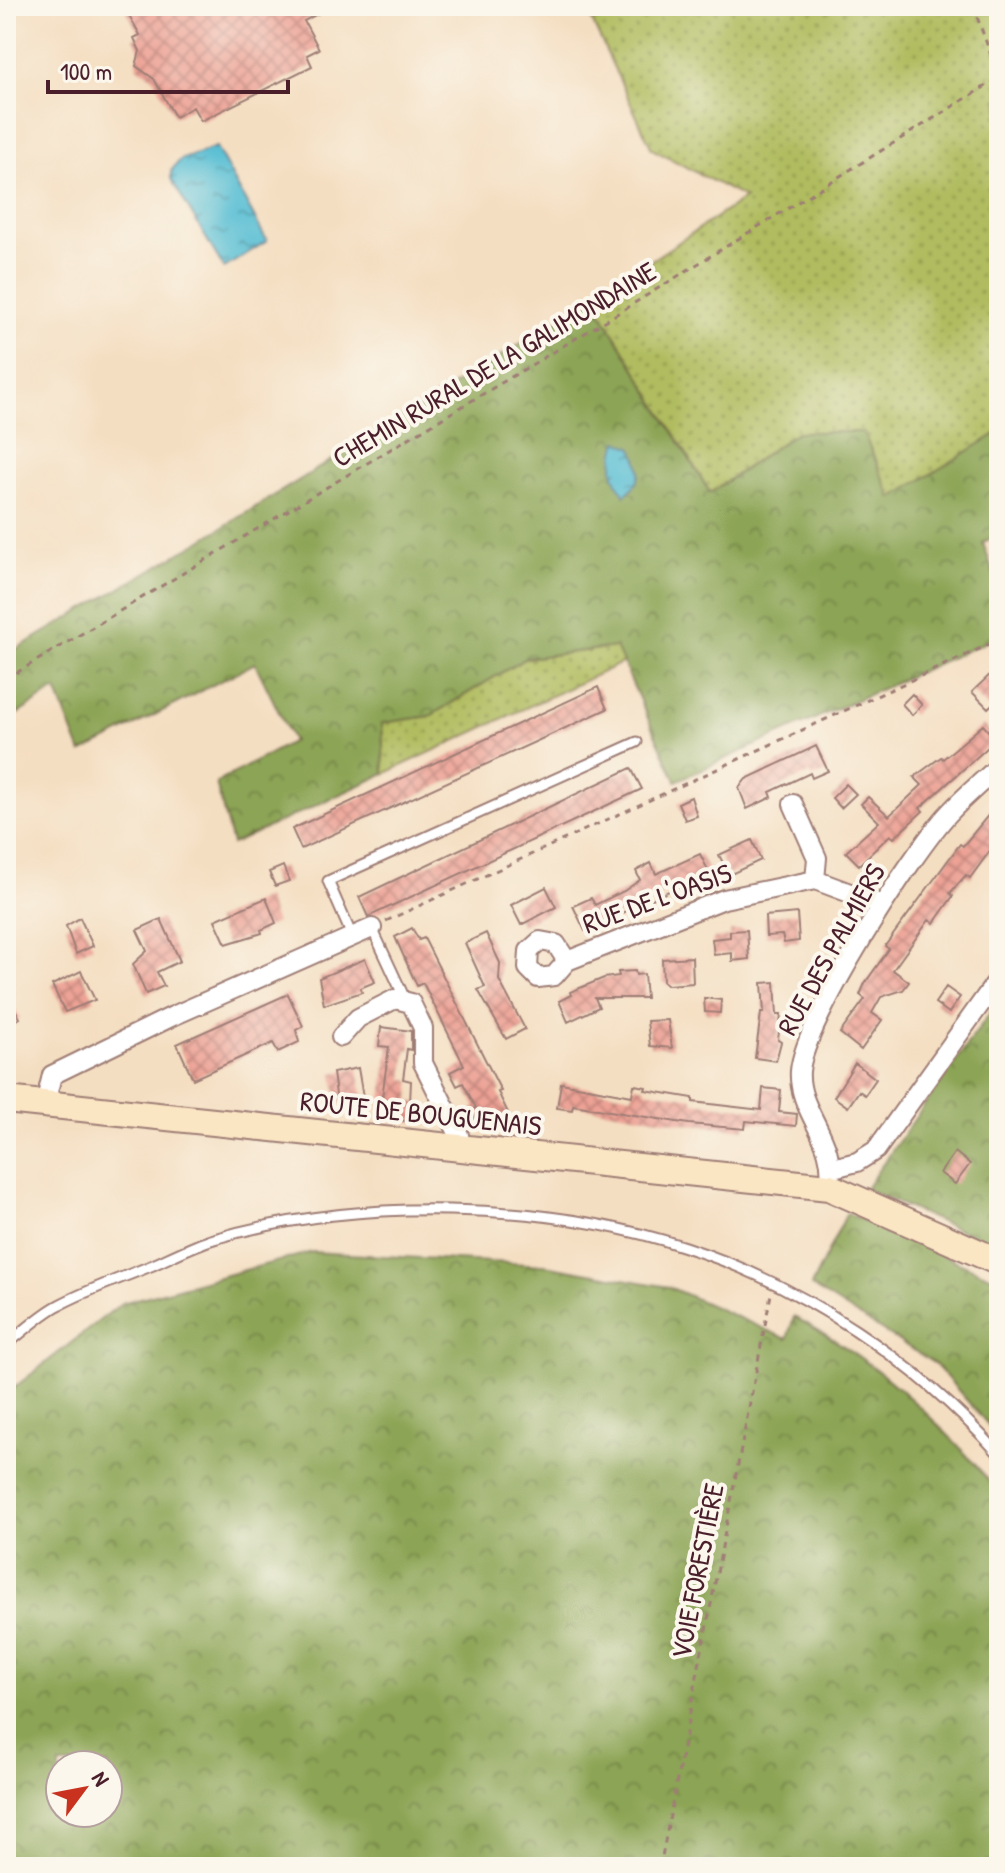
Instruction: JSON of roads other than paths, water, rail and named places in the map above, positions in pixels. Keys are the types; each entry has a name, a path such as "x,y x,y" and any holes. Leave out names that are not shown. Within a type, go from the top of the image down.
{"street":[{"name":"RUE DES PALMIERS","path":"831,1177 803,1089 802,1060 833,991 882,905 948,813 999,766"},
{"path":"793,804 817,858 815,880 882,905"},
{"name":"RUE DE L'OASIS","path":"567,961 724,899 815,880"},
{"path":"45,1104 52,1075 173,1016 372,928"},
{"path":"831,1177 876,1150 999,978"},
{"path":"341,1037 358,1018 395,999 405,999 417,1010 423,1028 423,1063 459,1135 460,1148"},
{"name":"ROUTE DE BOUGUENAIS","path":"6,1100 460,1148 831,1177 999,1262"}],"lane":[{"path":"352,936 328,881 637,742"},
{"path":"372,928 405,999"},
{"path":"6,1345 57,1306 213,1239 297,1220 427,1211 596,1224 686,1247 773,1283 862,1335 961,1412 999,1454"}],"water":[{"path":"216,147 267,241 224,268 171,179 171,171 180,160"},
{"path":"618,441 633,448 640,473 636,484 625,495 613,470"}]}
